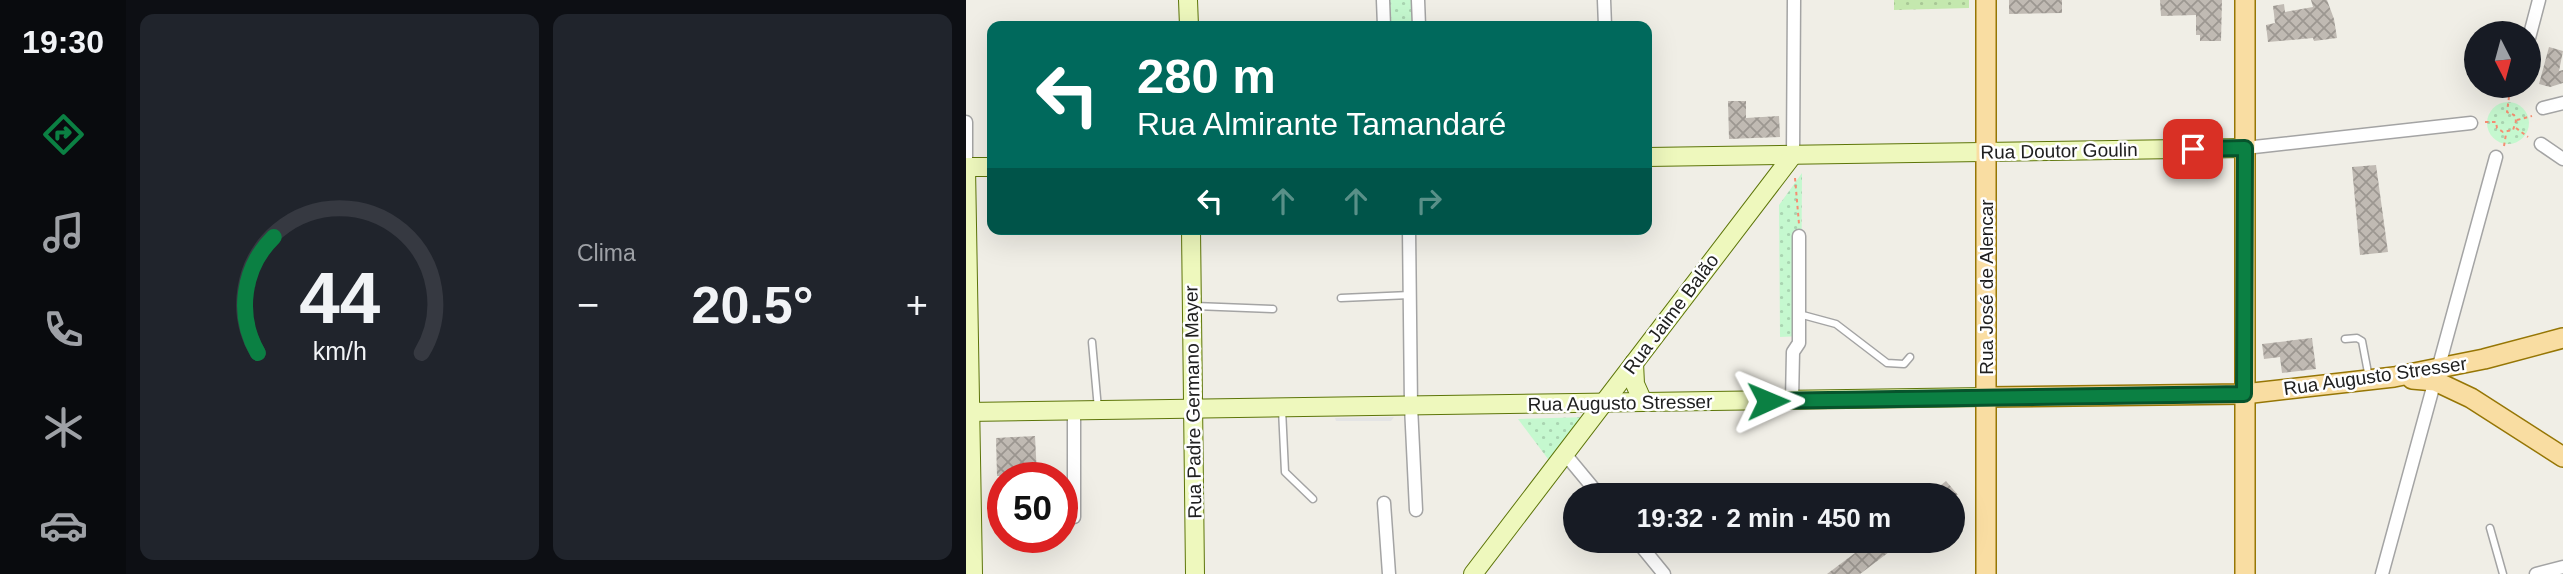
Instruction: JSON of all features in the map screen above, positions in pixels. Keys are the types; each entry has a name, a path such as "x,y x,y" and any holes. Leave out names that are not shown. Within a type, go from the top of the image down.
{"main road":[{"name":"Rua José de Alencar","path":"1986,0 1986,574"},
{"path":"2245,0 2245,574"},
{"name":"Rua Augusto Stresser","path":"1986,397 2244,394 2394,377 2437,375 2484,359 2563,338"},
{"path":"2471,398 2467,390 2468,377 2474,367 2484,359"},
{"path":"2437,375 2563,457"}],"street":[{"path":"1188,0 1189,21"},
{"path":"1383,0 1384,21"},
{"path":"1418,0 1419,21"},
{"path":"1604,0 1605,21"},
{"path":"1793,155 1794,0"},
{"path":"2533,21 2539,0"},
{"path":"2538,112 2563,103"},
{"path":"966,122 968,412 973,574"},
{"name":"Rua Doutor Goulin","path":"1652,157 2245,148 2471,123"},
{"path":"2541,144 2563,159"},
{"path":"2382,574 2500,152"},
{"name":"Rua Jaime Balão","path":"1473,574 1793,155"},
{"path":"966,167 987,167"},
{"name":"Rua Padre Germano Mayer","path":"1191,235 1195,574"},
{"path":"1409,235 1411,405 1416,510"},
{"path":"1792,400 1793,352 1799,343 1800,236"},
{"path":"1634,363 1635,384 1643,402"},
{"name":"Rua Augusto Stresser","path":"968,412 1986,397"},
{"path":"1074,410 1074,462"},
{"path":"1565,454 1589,483"},
{"path":"1384,503 1389,574"},
{"path":"1647,553 1664,574"},
{"path":"2536,574 2563,567"}],"lane":[{"path":"1341,298 1410,295"},
{"path":"1192,306 1273,309"},
{"path":"1799,314 1836,324 1887,363 1904,364 1910,357"},
{"path":"2345,339 2357,338 2362,341 2369,380"},
{"path":"1092,342 1098,410"},
{"path":"1282,407 1285,472 1313,499"},
{"path":"2490,528 2504,574"}],"path":[{"path":"2510,98 2507,112 2512,113 2516,120 2515,128"},
{"path":"2516,120 2538,112"},
{"path":"2485,122 2496,122 2500,130 2506,132 2515,128"},
{"path":"2515,128 2528,138"},
{"path":"2500,152 2506,132"},
{"path":"1793,155 1800,236"}],"green space":[{"path":"1388,0 1413,0 1413,21 1389,21"},
{"path":"1894,0 1969,0 1969,8 1894,10"},
{"path":"2508,102 2523,108 2529,123 2523,138 2508,144 2493,138 2487,123 2493,108"},
{"path":"1802,173 1801,336 1780,337 1779,205"},
{"path":"1588,417 1551,463 1518,419"}],"shaded area":[{"path":"1394,417 1391,421 1336,421 1335,418"}],"building":[{"path":"2009,0 2062,0 2062,13 2009,14"},
{"path":"2160,0 2222,0 2221,41 2200,41 2200,35 2196,35 2196,15 2161,16"},
{"path":"2311,0 2327,0 2337,38 2268,42 2266,25 2275,23 2273,6 2284,4 2285,12 2313,7"},
{"path":"2549,47 2563,51 2559,71 2563,70 2563,83 2550,87 2541,85"},
{"path":"1728,101 1746,101 1746,118 1779,116 1780,137 1729,139"},
{"path":"2376,165 2388,252 2360,255 2352,167"},
{"path":"2312,338 2316,369 2282,373 2280,357 2264,359 2262,344"},
{"path":"1035,436 1036,462 997,462 996,438"},
{"path":"1855,553 1888,553 1860,574 1827,574"}],"route":[{"path":"1768,401 2244,394 2245,148 2193,149"}]}
